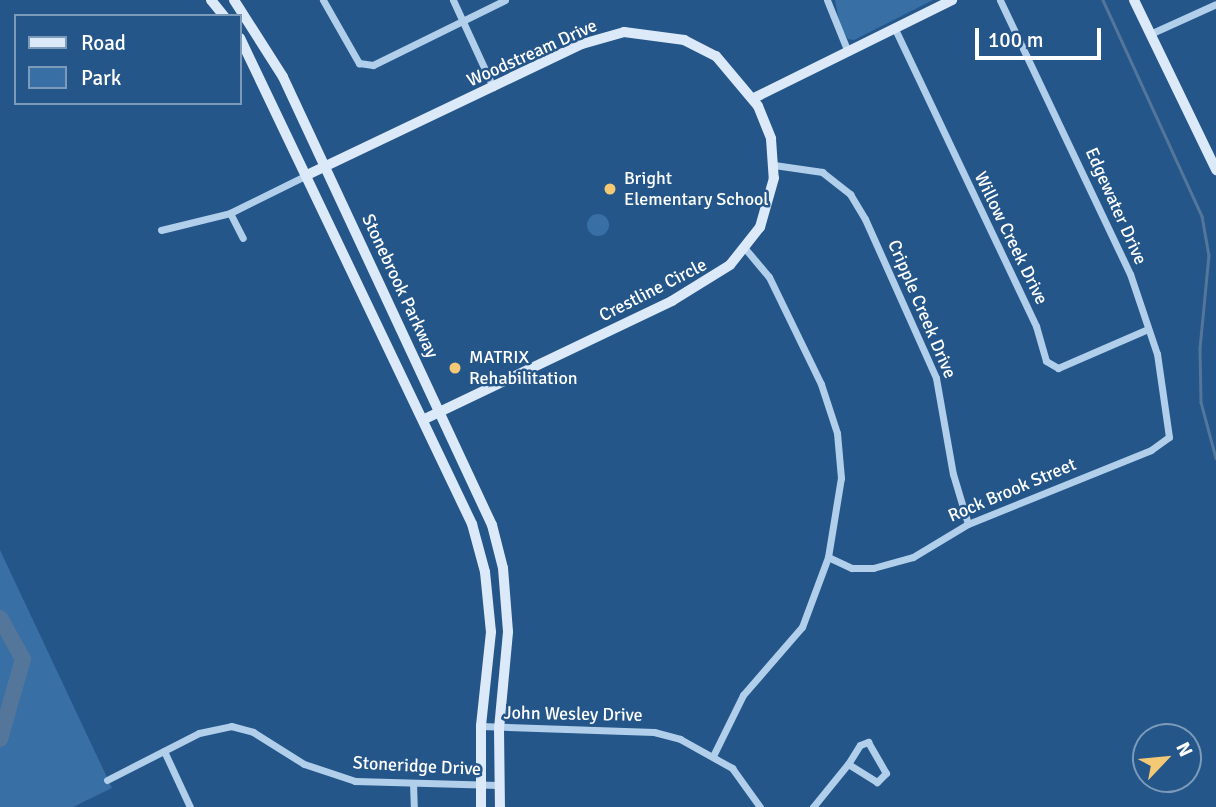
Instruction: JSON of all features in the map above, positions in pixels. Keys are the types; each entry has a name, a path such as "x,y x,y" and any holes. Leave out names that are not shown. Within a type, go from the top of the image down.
{"main road":[{"name":"Stonebrook Parkway","path":"234,0 283,77 480,493 505,583 508,672 499,729 500,807"},
{"path":"754,98 951,0"},
{"path":"1134,0 1216,170"},
{"name":"Woodstream Drive","path":"307,175 595,38 624,32 649,32 684,40 716,56 754,98"},
{"name":"Stonebrook Parkway","path":"242,42 463,499 485,572 491,632 481,726 481,807"},
{"name":"Crestline Circle","path":"425,419 709,282 745,248 768,205 774,165 771,139 754,98"},
{"path":"485,572 503,568"},
{"path":"486,586 505,583"}],"street":[{"path":"323,0 359,63 373,65 505,0"},
{"path":"453,0 492,87"},
{"path":"827,0 848,52"},
{"name":"Edgewater Drive","path":"1000,0 1101,208 1148,329 1163,383 1169,437"},
{"path":"1150,34 1216,4"},
{"name":"Willow Creek Drive","path":"895,29 1036,326 1046,361 1058,368 1148,329"},
{"name":"Cripple Creek Drive","path":"774,165 822,172 850,194 865,219 936,378 953,474 968,524"},
{"name":"Woodstream Drive","path":"161,230 230,213 307,175"},
{"path":"230,213 243,238"},
{"path":"713,755 743,695 802,627 828,556 841,478 837,433 797,332 769,277 745,248"},
{"name":"Rock Brook Street","path":"828,556 852,568 892,564 968,524 1152,450 1169,437"},
{"name":"Stoneridge Drive","path":"107,780 215,727 231,726 253,732 304,764 355,781 498,785"},
{"name":"John Wesley Drive","path":"481,726 499,729 654,732 697,745 713,755 743,780 760,807"},
{"path":"813,807 848,764 859,745 868,743 886,773 882,780 870,780 848,764"},
{"path":"163,751 190,807"},
{"path":"413,783 414,807"}],"green space":[{"path":"835,0 933,0 854,40 848,39 840,26"},
{"path":"598,214 606,217 609,225 606,233 598,236 590,233 587,225 590,217"},
{"path":"0,550 112,788 73,807 0,807"}],"waterway":[{"path":"1103,0 1202,216 1209,255 1200,349 1201,402 1216,458"},
{"path":"0,618 23,659 0,739"}],"place":[{"name":"Bright Elementary School","path":"610,189"},
{"name":"MATRIX Rehabilitation","path":"455,368"}]}
